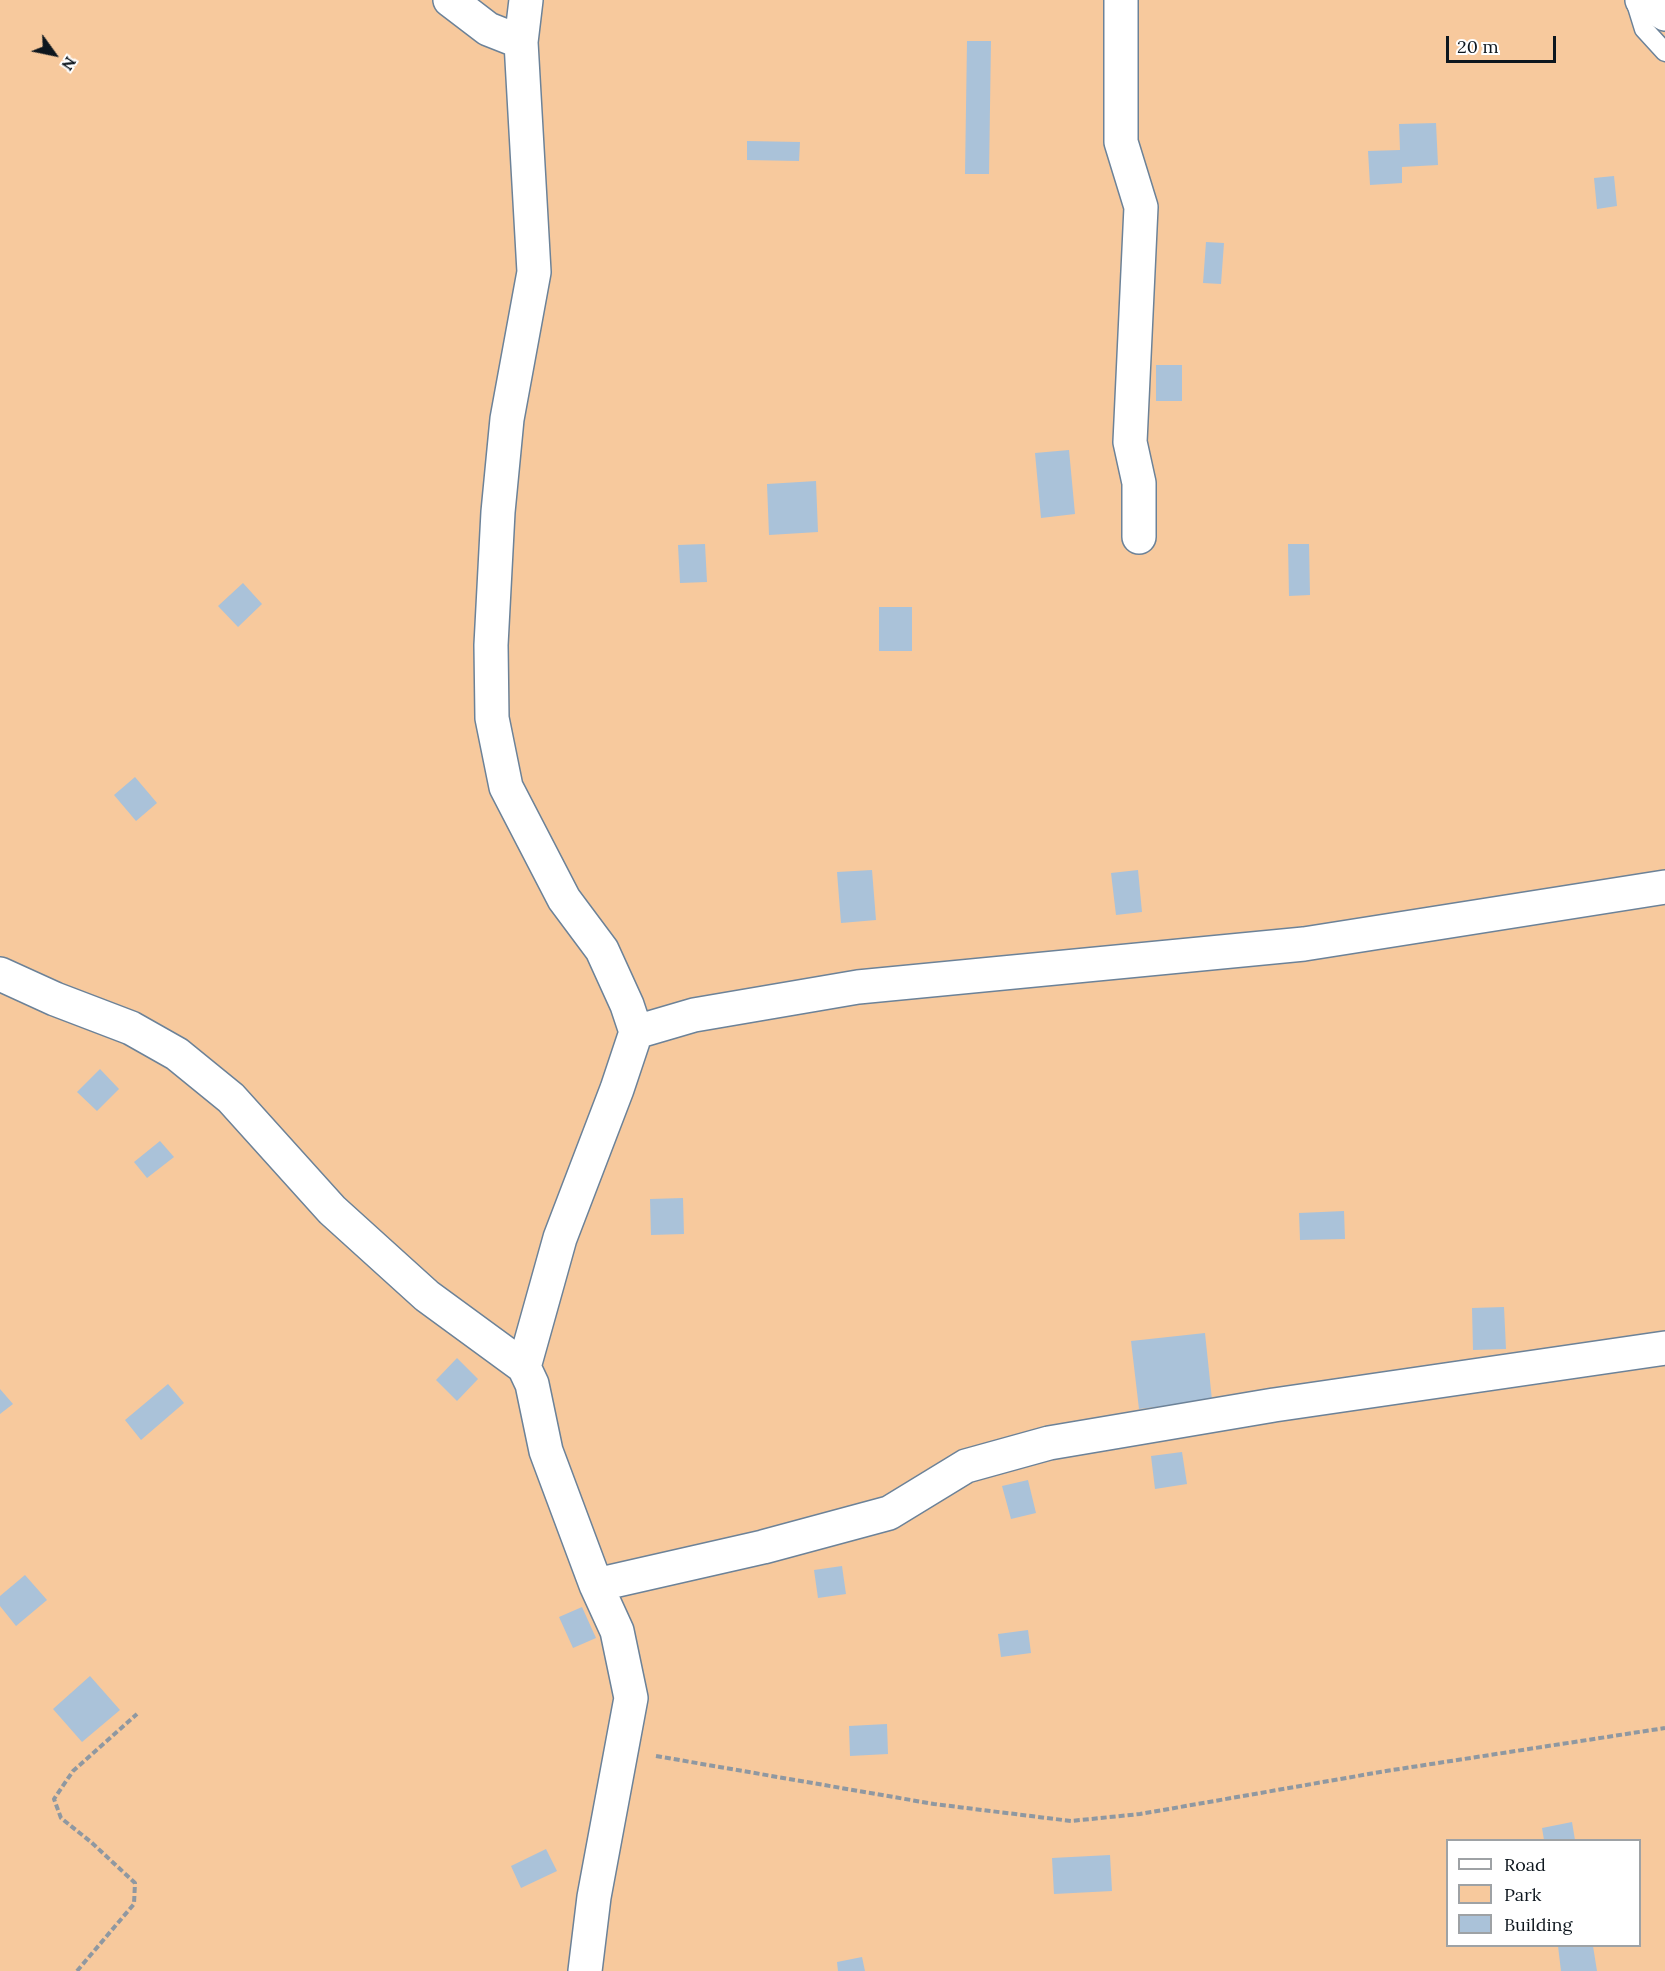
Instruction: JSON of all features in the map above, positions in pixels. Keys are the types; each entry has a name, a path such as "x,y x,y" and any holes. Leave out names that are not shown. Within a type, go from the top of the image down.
{"street":[{"path":"450,0 488,29 521,42"},
{"path":"524,1366 560,1239 617,1089 636,1032 627,1005 602,950 564,899 507,787 492,718 490,645 498,512 507,419 534,272 521,42 526,0"},
{"path":"1121,0 1121,142 1141,207 1130,442 1139,483 1139,537"},
{"path":"1642,0 1665,14"},
{"path":"636,1032 694,1015 858,987 1304,944 1665,887"},
{"path":"0,974 55,999 131,1028 177,1054 231,1098 332,1210 358,1234 427,1296 524,1366 532,1384 546,1451 596,1584 617,1631 631,1698 594,1897 585,1971"},
{"path":"596,1584 763,1547 889,1513 966,1466 1049,1443 1274,1405 1665,1348"}],"lane":[{"path":"1635,0 1644,29 1665,52"}],"path":[{"path":"77,1971 134,1904 135,1884 91,1842 61,1818 54,1799 73,1771 137,1714"},
{"path":"623,1750 934,1804 1071,1821 1140,1814 1665,1728"}],"green space":[{"path":"0,0 1665,0 1665,1971 0,1971"}],"building":[{"path":"967,41 991,41 989,174 965,174"},
{"path":"1436,123 1438,165 1402,167 1402,183 1370,185 1368,151 1400,150 1399,124"},
{"path":"747,141 800,142 799,161 747,160"},
{"path":"1614,176 1617,206 1597,209 1594,178"},
{"path":"1206,242 1224,243 1221,284 1203,283"},
{"path":"1156,365 1182,365 1182,401 1156,401"},
{"path":"1069,450 1075,514 1041,518 1035,453"},
{"path":"816,481 818,532 769,535 767,484"},
{"path":"705,544 707,582 680,583 678,545"},
{"path":"1288,544 1309,544 1310,595 1289,596"},
{"path":"243,583 262,604 238,627 218,606"},
{"path":"879,607 912,607 912,651 879,651"},
{"path":"135,777 157,803 136,821 114,795"},
{"path":"872,870 876,920 841,923 837,872"},
{"path":"1138,870 1142,912 1116,915 1111,873"},
{"path":"100,1069 119,1089 97,1111 77,1092"},
{"path":"160,1141 174,1157 147,1178 134,1162"},
{"path":"683,1198 684,1234 651,1235 650,1199"},
{"path":"1344,1211 1345,1239 1300,1240 1299,1213"},
{"path":"1504,1307 1506,1349 1473,1350 1472,1308"},
{"path":"1205,1333 1212,1400 1139,1409 1131,1341"},
{"path":"457,1358 478,1379 457,1401 436,1380"},
{"path":"168,1384 184,1403 141,1440 125,1420"},
{"path":"0,1389 13,1404 0,1414"},
{"path":"1182,1452 1187,1484 1155,1489 1151,1456"},
{"path":"1028,1480 1036,1513 1011,1519 1002,1486"},
{"path":"842,1566 846,1594 818,1598 814,1570"},
{"path":"25,1575 47,1600 16,1626 0,1606 0,1596"},
{"path":"582,1607 596,1638 573,1648 559,1617"},
{"path":"1028,1630 1031,1653 1001,1657 998,1634"},
{"path":"90,1676 120,1710 82,1742 53,1709"},
{"path":"887,1724 888,1754 850,1756 849,1726"},
{"path":"1572,1822 1575,1839 1544,1839 1542,1828"},
{"path":"546,1849 557,1871 521,1888 511,1866"},
{"path":"1110,1855 1112,1891 1054,1894 1052,1858"},
{"path":"1558,1947 1593,1947 1597,1971 1561,1971"},
{"path":"862,1957 865,1971 838,1971 837,1962"}]}
